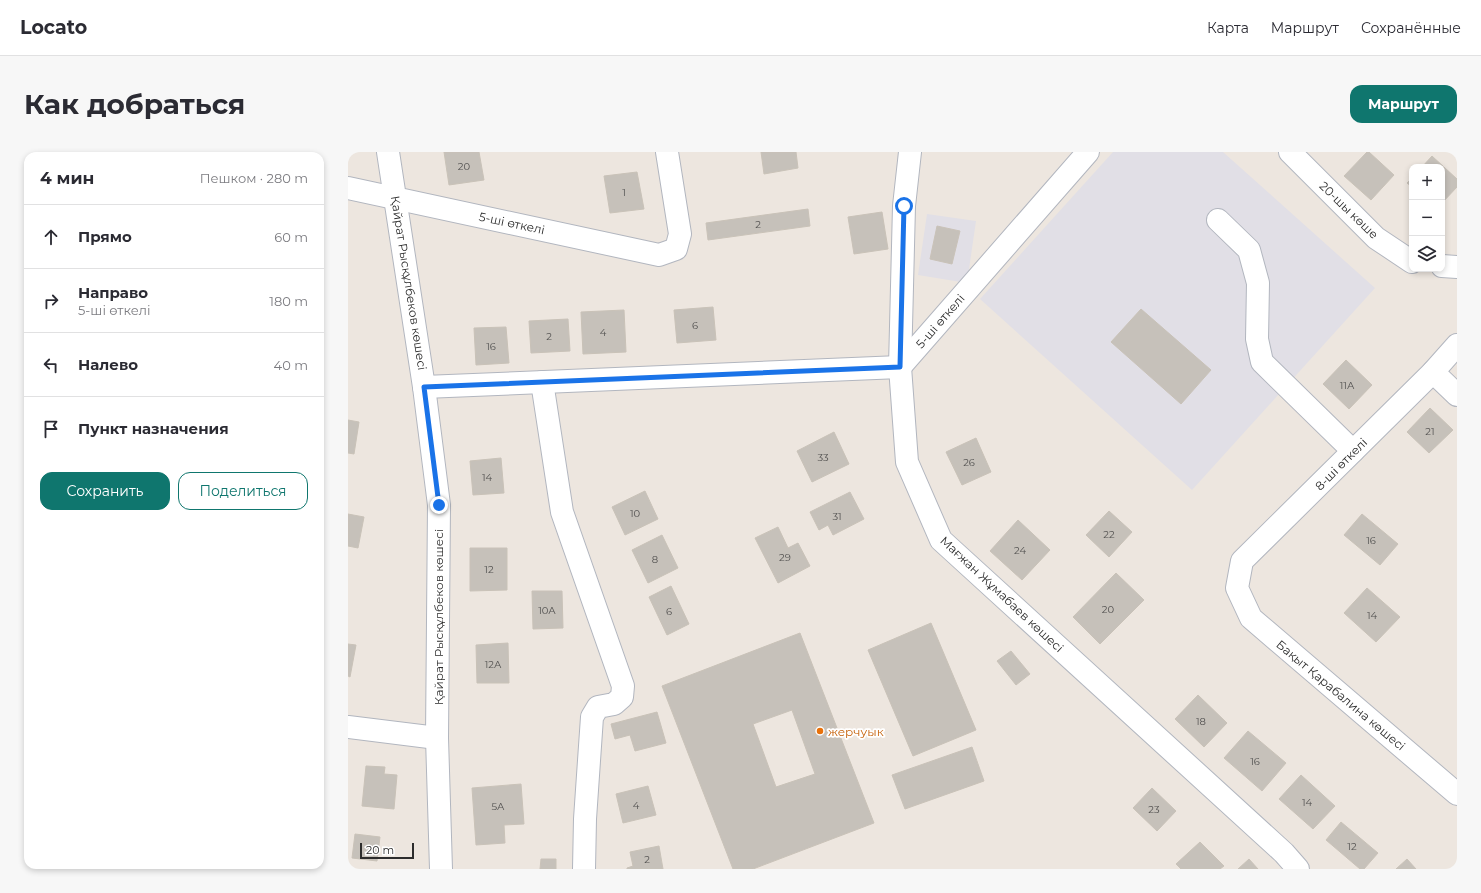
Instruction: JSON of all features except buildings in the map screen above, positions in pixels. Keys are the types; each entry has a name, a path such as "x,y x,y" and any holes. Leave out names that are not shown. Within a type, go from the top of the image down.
{"street":[{"name":"Қайрат Рысқұлбеков көшесі","path":"388,152 424,387 439,505 437,738 441,869"},
{"name":"5-ші өткелі","path":"348,188 396,197 659,255 676,249 680,234 667,152"},
{"name":"Мағжан Жұмабаев көшесі","path":"910,152 904,206 900,367 907,462 941,540 1272,842 1298,869"},
{"name":"5-ші өткелі","path":"900,367 1088,152"},
{"name":"20-шы көше","path":"1290,152 1376,238 1409,260"},
{"path":"1218,220 1249,250 1258,283 1257,339 1262,362 1353,451"},
{"path":"1445,266 1457,267"},
{"name":"8-ші өткелі","path":"1236,588 1242,561 1433,372 1457,345"},
{"path":"424,387 900,367"},
{"path":"1433,372 1457,395"},
{"path":"542,382 562,512 623,686 622,697 614,704 598,708 592,717 585,819 584,869"},
{"name":"Бақыт Қарабалина көшесі","path":"1236,588 1251,618 1457,794"},
{"path":"348,727 437,738"}],"shaded area":[{"path":"1113,152 1223,152 1375,288 1192,490 980,299"},
{"path":"927,214 976,221 967,283 918,275"}],"place":[{"name":"жерчуык","path":"820,731"}],"route":[{"path":"439,505 424,387 900,367 904,206"}]}
